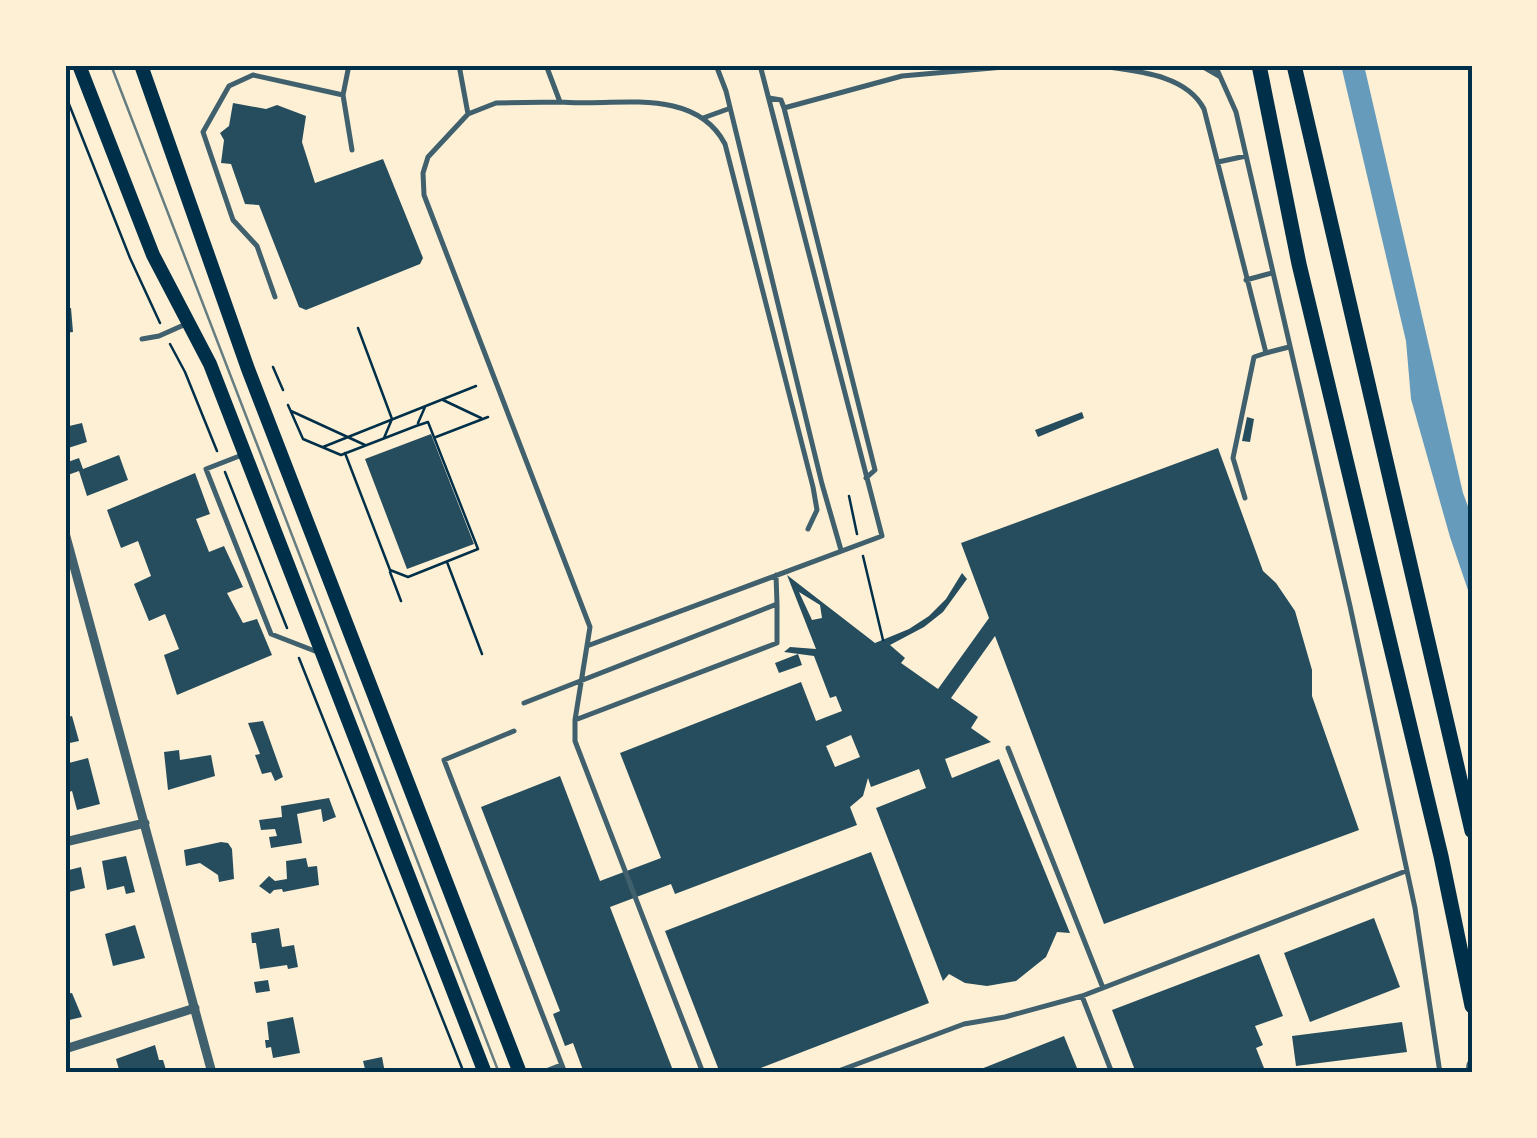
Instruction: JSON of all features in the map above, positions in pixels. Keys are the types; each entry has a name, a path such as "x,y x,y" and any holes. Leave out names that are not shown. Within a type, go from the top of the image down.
{"highway":[{"path":"1259,65 1299,264 1441,856 1472,1006"},
{"path":"1294,65 1472,831"}],"main road":[{"path":"79,65 153,254 210,364 485,1073"},
{"path":"141,65 253,381 520,1073"}],"street":[{"path":"65,534 212,1073"},
{"path":"65,842 145,823"},
{"path":"65,1049 195,1008"},
{"path":"1470,1073 1472,1065"}],"lane":[{"path":"349,65 342,96 352,150"},
{"path":"459,65 468,114"},
{"path":"546,65 560,102"},
{"path":"716,65 842,550"},
{"path":"586,646 882,536 760,65"},
{"path":"784,108 902,76 1026,65"},
{"path":"1094,65 1173,82 1193,94 1204,109 1266,353"},
{"path":"1200,65 1222,77"},
{"path":"1215,65 1236,112 1350,606 1406,871 1440,1073"},
{"path":"275,298 256,246 233,220 203,132 229,86 253,75 342,96"},
{"path":"768,98 780,100 784,108 875,470 866,478"},
{"path":"703,1073 575,741 574,720 590,627 424,195 428,157 468,114 496,103 580,104 612,100 685,109 712,126 725,144 804,451 817,510 808,529"},
{"path":"702,118 728,109"},
{"path":"1218,162 1246,156"},
{"path":"1246,280 1272,273"},
{"path":"142,339 188,323"},
{"path":"1246,498 1233,458 1254,357 1289,347"},
{"path":"245,454 206,469 271,634 324,655"},
{"path":"574,720 777,643 776,576"},
{"path":"524,704 777,604"},
{"path":"514,731 444,760 564,1073"},
{"path":"1008,748 1103,988"},
{"path":"833,1073 964,1024 1005,1018 1082,996 1406,871"},
{"path":"1082,996 1112,1073"},
{"path":"541,1073 561,1065"}],"path":[{"path":"65,94 130,258 185,372 222,462 464,1073"},
{"path":"358,328 392,419 384,438"},
{"path":"274,367 283,390"},
{"path":"322,447 476,386"},
{"path":"434,437 485,418 442,400"},
{"path":"288,404 303,439 341,455 428,422 478,549 408,577 390,570"},
{"path":"416,426 426,406"},
{"path":"291,411 366,445"},
{"path":"345,454 400,601"},
{"path":"849,496 882,640"},
{"path":"447,562 482,654"}],"water":[{"path":"1341,65 1364,65 1463,493 1472,517 1472,602 1411,399 1406,341"}],"building":[{"path":"233,103 266,109 277,105 306,116 302,142 315,183 383,159 423,258 420,264 306,310 299,307 259,205 245,204 231,164 221,163 224,140 220,133 229,126"},
{"path":"65,308 71,308 73,332 65,333"},
{"path":"1082,412 1084,418 1038,437 1035,430"},
{"path":"1247,417 1254,419 1250,442 1242,441"},
{"path":"82,423 87,442 65,449 65,427"},
{"path":"431,434 474,544 407,569 365,459"},
{"path":"1218,448 1263,571 1295,611 1312,670 1312,696 1359,830 1104,924 995,636 951,698 978,717 971,728 991,742 945,759 952,778 999,759 1070,933 1057,932 1046,957 1016,981 987,986 965,983 949,974 943,981 876,808 926,788 919,769 871,787 868,778 863,796 850,807 857,825 675,894 671,884 610,907 674,1073 584,1073 573,1043 565,1046 553,1014 560,1011 481,807 560,776 600,881 661,858 620,753 801,682 816,721 842,711 836,696 830,698 814,656 784,652 790,647 816,649 787,575 875,643 929,616 946,599 962,573 967,579 943,612 890,645 905,658 901,663 938,689 989,618 961,543","holes":["799,592 820,605 822,618 812,620","851,735 860,757 835,767 826,746"]},
{"path":"119,455 128,480 87,496 79,471 65,476 65,463 79,458 83,469"},
{"path":"195,473 210,514 196,519 209,552 224,546 243,587 227,593 243,623 257,619 272,655 177,695 164,655 179,649 165,614 149,621 134,584 151,576 138,541 121,548 107,510"},
{"path":"798,654 802,665 779,673 775,663"},
{"path":"72,716 79,741 65,744 65,718"},
{"path":"263,721 283,777 275,781 271,772 262,774 255,755 260,754 248,723"},
{"path":"179,750 180,760 211,755 215,776 168,790 164,752"},
{"path":"88,758 100,804 77,810 72,791 66,793 65,764"},
{"path":"329,798 336,817 323,822 321,809 297,814 302,843 271,848 269,837 277,836 275,829 261,830 259,820 282,817 281,806"},
{"path":"221,842 232,849 234,879 219,882 218,875 200,863 186,866 184,850"},
{"path":"871,852 929,1003 748,1073 720,1073 665,931"},
{"path":"126,856 135,892 126,894 124,886 107,890 102,861"},
{"path":"306,858 308,867 317,866 319,885 274,890 270,894 259,886 269,876 275,881 287,879 286,861"},
{"path":"81,867 85,888 65,893 65,871"},
{"path":"1374,918 1400,987 1310,1022 1284,953"},
{"path":"135,925 145,958 113,966 105,934"},
{"path":"279,928 282,947 294,945 298,967 260,969 251,933"},
{"path":"1259,954 1283,1016 1255,1026 1263,1045 1256,1048 1266,1073 1136,1073 1112,1010"},
{"path":"268,980 270,991 256,993 254,982"},
{"path":"72,993 82,1017 65,1021 65,994"},
{"path":"293,1017 300,1053 273,1058 271,1047 266,1048 267,1022"},
{"path":"1402,1022 1407,1052 1296,1066 1292,1036"},
{"path":"1064,1036 1079,1073 971,1073"},
{"path":"155,1045 167,1073 120,1073 116,1059"},
{"path":"382,1057 385,1073 366,1073 363,1061"}],"tram line":[{"path":"111,65 499,1073"}]}
